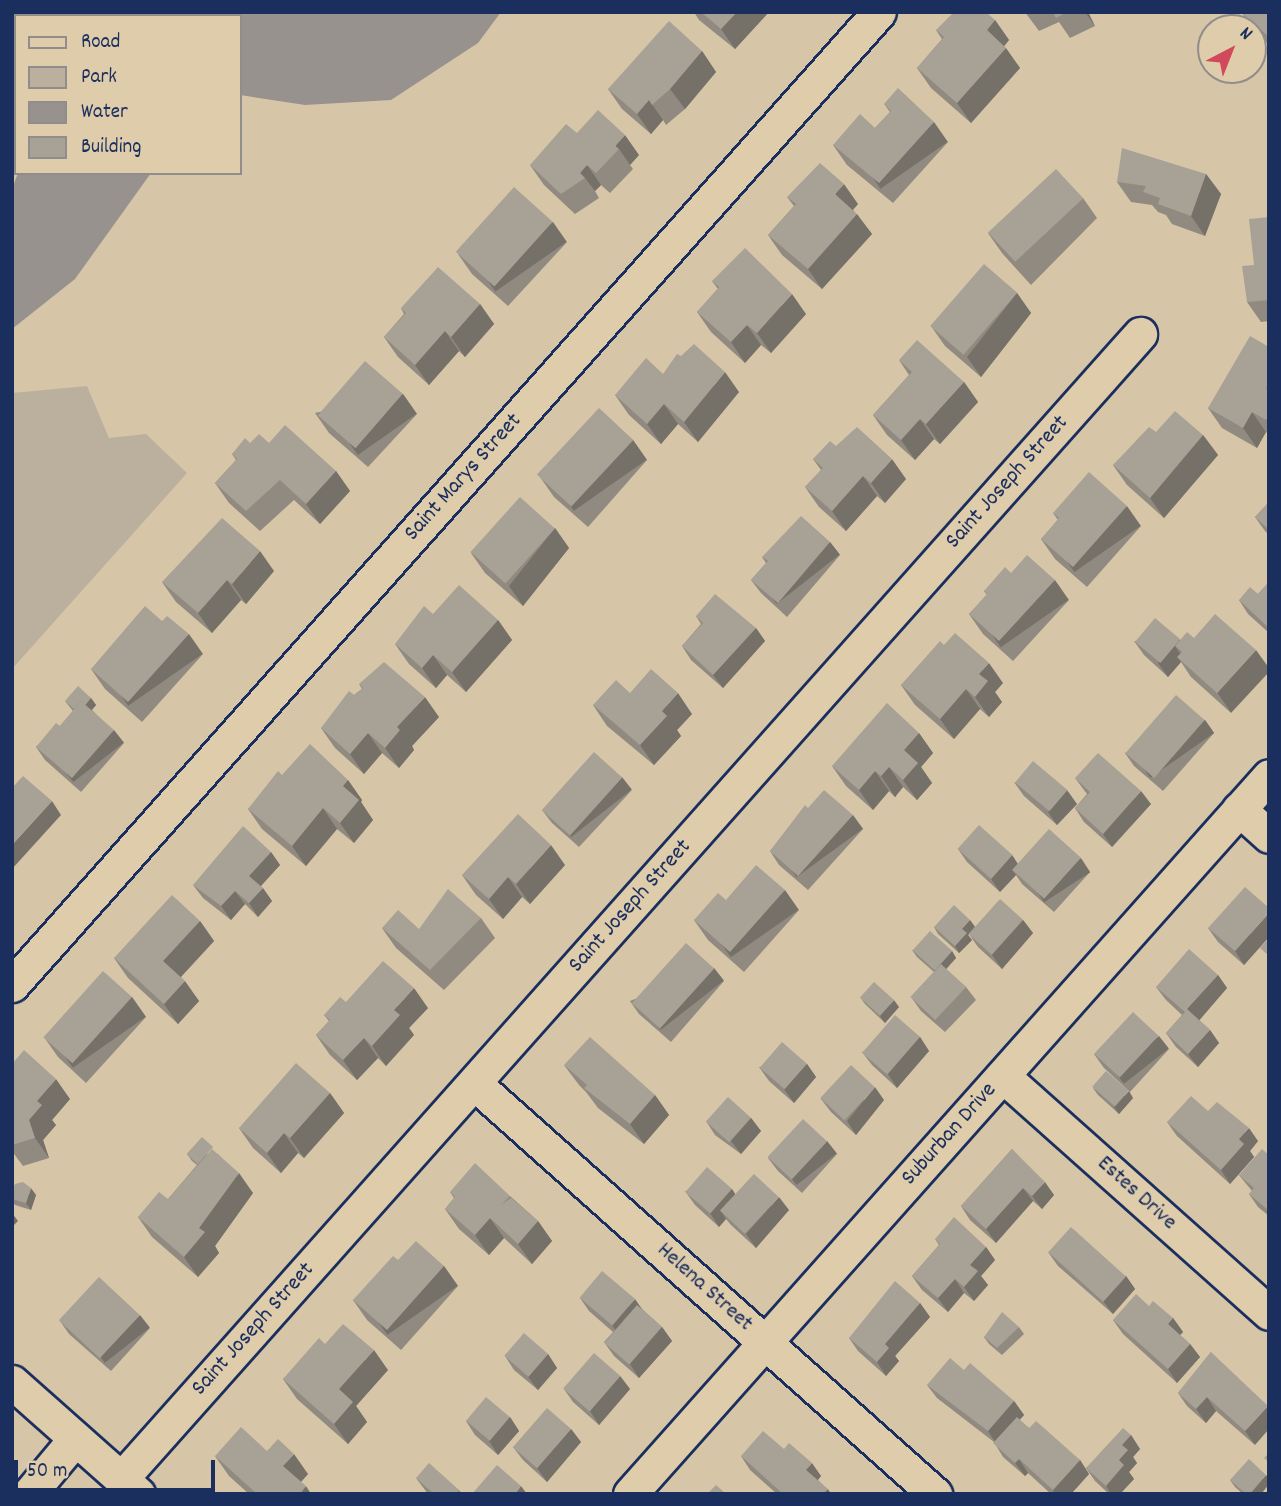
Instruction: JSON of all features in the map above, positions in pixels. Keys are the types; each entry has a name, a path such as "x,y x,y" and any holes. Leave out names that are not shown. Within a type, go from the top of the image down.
{"street":[{"name":"Saint Marys Street","path":"12,985 879,12"},
{"name":"Saint Joseph Street","path":"129,1486 474,1083 1140,334"},
{"name":"Suburban Drive","path":"630,1494 1269,776"},
{"path":"1239,809 1269,835"},
{"name":"Estes Drive","path":"1003,1076 1269,1313"},
{"name":"Helena Street","path":"474,1083 935,1494"},
{"path":"12,1382 129,1486"},
{"path":"29,1494 75,1439"}],"green space":[{"path":"87,386 109,438 146,434 187,473 12,669 12,393"}],"water":[{"path":"501,12 478,43 391,100 305,105 242,95 242,14 128,14"},
{"path":"17,175 150,175 75,279 12,329 12,189"}],"building":[{"path":"701,12 737,12 721,29"},
{"path":"954,12 986,12 995,20 987,30 1006,48 957,103 917,68 944,37 936,30"},
{"path":"1053,12 1067,12 1056,18"},
{"path":"1269,12 1269,37 1267,14 1242,13"},
{"path":"669,21 702,51 670,89 652,105 649,100 637,114 608,89"},
{"path":"898,88 934,122 879,183 833,145 860,114 875,128 891,111 884,104"},
{"path":"598,110 625,135 615,146 619,149 596,173 587,165 580,173 585,178 561,194 530,165 566,124 577,133"},
{"path":"1122,148 1206,174 1191,216 1158,204 1160,198 1143,192 1146,186 1117,182"},
{"path":"820,163 844,184 835,194 857,214 808,269 768,235 796,204 787,197"},
{"path":"1056,169 1083,198 1015,262 988,232"},
{"path":"514,187 553,222 494,286 456,252"},
{"path":"1269,217 1269,300 1247,302 1242,266 1254,265 1249,219"},
{"path":"745,248 792,294 757,333 747,325 731,342 697,312 719,287 712,281"},
{"path":"984,264 1017,293 963,355 930,326"},
{"path":"438,267 480,304 451,337 445,331 415,365 384,337 406,313 401,308"},
{"path":"1250,336 1269,347 1269,384 1266,388 1269,390 1269,415 1266,420 1252,412 1243,428 1208,408"},
{"path":"917,340 964,382 926,424 920,419 901,440 873,415 912,372 899,360"},
{"path":"694,344 725,372 684,422 664,404 647,424 615,395 646,358 663,374 677,354 681,356"},
{"path":"365,361 403,394 355,448 318,415"},
{"path":"599,408 633,440 571,507 537,475"},
{"path":"1175,411 1203,435 1150,498 1113,465 1149,427 1156,432"},
{"path":"285,425 336,471 306,504 280,480 246,511 215,483 237,459 232,454 245,438 250,443 259,434 269,443"},
{"path":"857,427 892,459 871,483 863,476 832,511 805,487 823,468 813,459 830,441 836,446"},
{"path":"1089,472 1127,506 1073,567 1041,539 1059,518 1053,513"},
{"path":"520,497 555,528 505,583 470,552"},
{"path":"1269,502 1269,530 1255,517"},
{"path":"801,516 830,542 778,603 751,580 768,561 762,557"},
{"path":"222,518 260,551 232,584 227,580 198,613 162,582"},
{"path":"1027,555 1055,580 999,641 969,614 987,594 984,591 1005,567 1011,573"},
{"path":"1269,582 1269,628 1239,600 1250,587 1258,594"},
{"path":"459,585 498,620 452,672 433,655 422,668 395,644 424,606 433,614"},
{"path":"715,594 756,628 713,675 682,646 703,623 696,616"},
{"path":"145,606 162,621 167,616 189,634 128,702 91,669"},
{"path":"1215,614 1256,650 1217,693 1177,657 1182,652 1175,646 1187,632 1194,638"},
{"path":"1155,618 1180,639 1160,663 1135,642"},
{"path":"955,633 989,663 979,674 988,681 975,697 966,689 940,719 901,685 940,641 944,645"},
{"path":"384,662 425,697 397,727 400,730 385,748 368,733 350,754 321,728 349,691 354,695 359,692 363,688 359,684"},
{"path":"651,669 678,693 662,711 667,716 640,745 593,705 616,680 630,693"},
{"path":"78,686 91,698 85,705 81,701 74,709 65,701"},
{"path":"1176,695 1205,720 1154,778 1125,753"},
{"path":"81,701 114,730 72,778 36,747 56,723 60,726"},
{"path":"887,703 919,733 904,750 918,763 903,780 889,767 881,776 875,771 859,790 832,766"},
{"path":"310,744 348,780 343,786 359,800 340,823 323,808 292,846 248,809 278,771 282,775"},
{"path":"594,752 622,777 570,835 542,810"},
{"path":"1098,753 1141,791 1103,834 1075,808 1090,792 1075,778"},
{"path":"1033,761 1067,790 1049,811 1015,782"},
{"path":"23,776 52,801 12,845 12,788"},
{"path":"824,790 853,815 798,876 770,851 805,805 808,808"},
{"path":"518,814 551,845 516,884 508,877 489,899 462,875"},
{"path":"979,825 1012,855 991,879 958,849"},
{"path":"243,826 271,852 249,876 263,888 249,903 235,891 221,906 193,885"},
{"path":"1049,829 1081,858 1044,899 1012,870"},
{"path":"756,865 785,890 730,952 694,920 718,893 726,900"},
{"path":"1245,887 1269,908 1269,913 1235,951 1208,928"},
{"path":"448,889 481,918 430,970 382,928 398,910 419,929"},
{"path":"172,895 200,921 163,961 185,981 164,1004 114,958"},
{"path":"1000,899 1023,920 992,955 969,934"},
{"path":"954,905 970,920 962,929 967,933 955,946 934,927"},
{"path":"930,931 952,951 935,970 913,950"},
{"path":"1269,938 1269,956 1260,948"},
{"path":"686,943 714,968 660,1029 632,1003"},
{"path":"1189,949 1218,975 1187,1009 1210,1030 1188,1054 1166,1033 1185,1012 1156,987"},
{"path":"383,961 414,988 394,1010 400,1015 372,1046 364,1038 343,1060 316,1035 330,1020 324,1015 340,997 346,1002"},
{"path":"941,964 966,987 935,1020 910,997"},
{"path":"103,971 132,997 72,1063 43,1037"},
{"path":"874,982 894,1000 880,1016 860,998"},
{"path":"1133,1012 1159,1036 1120,1078 1094,1054"},
{"path":"895,1015 920,1037 887,1074 862,1053"},
{"path":"590,1037 655,1095 630,1124 584,1088 587,1085 564,1065"},
{"path":"782,1042 807,1064 785,1089 760,1068"},
{"path":"24,1050 56,1079 37,1101 42,1105 29,1120 35,1138 12,1145 12,1064"},
{"path":"296,1063 330,1093 290,1138 284,1133 267,1153 239,1128"},
{"path":"851,1065 875,1088 844,1120 820,1098"},
{"path":"1106,1071 1129,1091 1115,1107 1092,1087"},
{"path":"1191,1096 1208,1111 1217,1102 1249,1128 1239,1139 1244,1144 1221,1170 1167,1122"},
{"path":"728,1097 751,1118 729,1142 706,1122"},
{"path":"803,1119 827,1142 792,1180 768,1157"},
{"path":"202,1137 213,1147 198,1164 187,1154"},
{"path":"212,1149 239,1173 199,1228 205,1232 184,1257 138,1217 159,1192 168,1199"},
{"path":"1012,1149 1045,1182 1032,1196 1023,1188 986,1229 961,1206"},
{"path":"1262,1149 1269,1155 1269,1211 1249,1194 1254,1188 1239,1175"},
{"path":"475,1163 510,1196 501,1205 511,1198 538,1221 518,1244 490,1218 475,1235 445,1209 455,1197 450,1192"},
{"path":"707,1167 732,1189 710,1214 685,1192"},
{"path":"754,1174 779,1197 745,1234 720,1211"},
{"path":"23,1182 31,1188 26,1203 12,1199 15,1184"},
{"path":"954,1217 986,1247 970,1265 978,1271 964,1287 955,1279 938,1298 912,1276 940,1244 935,1239"},
{"path":"1071,1227 1126,1277 1103,1302 1048,1252"},
{"path":"416,1241 444,1266 387,1330 353,1300 393,1256 398,1260"},
{"path":"602,1271 635,1299 612,1325 580,1298"},
{"path":"99,1277 140,1315 100,1358 59,1320"},
{"path":"895,1281 920,1303 885,1344 889,1348 877,1362 849,1338"},
{"path":"1136,1294 1149,1306 1153,1301 1173,1318 1168,1324 1190,1344 1168,1369 1113,1320"},
{"path":"637,1305 662,1327 629,1364 604,1343"},
{"path":"1002,1312 1019,1327 997,1348 984,1337"},
{"path":"343,1324 374,1350 339,1389 353,1402 334,1424 283,1379 319,1338 325,1344"},
{"path":"524,1333 548,1354 528,1377 504,1356"},
{"path":"1211,1352 1268,1406 1245,1431 1207,1397 1196,1409 1178,1393"},
{"path":"594,1353 620,1376 590,1411 563,1388"},
{"path":"950,1358 964,1370 970,1363 1014,1401 988,1431 927,1385"},
{"path":"486,1397 510,1417 490,1441 466,1421"},
{"path":"547,1408 571,1429 537,1468 513,1447"},
{"path":"1017,1417 1029,1428 1036,1421 1080,1460 1053,1490 1019,1459 1015,1463 993,1443"},
{"path":"241,1427 267,1451 278,1439 294,1454 283,1466 306,1486 300,1494 257,1494 215,1456"},
{"path":"1123,1428 1131,1435 1122,1445 1128,1450 1119,1460 1124,1465 1106,1486 1086,1468"},
{"path":"763,1431 784,1449 789,1443 812,1463 806,1470 828,1489 823,1494 783,1494 741,1456"},
{"path":"1249,1459 1266,1475 1250,1494 1246,1494 1230,1480"},
{"path":"429,1463 459,1490 456,1494 434,1494 416,1478"},
{"path":"497,1465 521,1486 515,1494 472,1494"},
{"path":"716,1485 726,1494 707,1494"}]}
